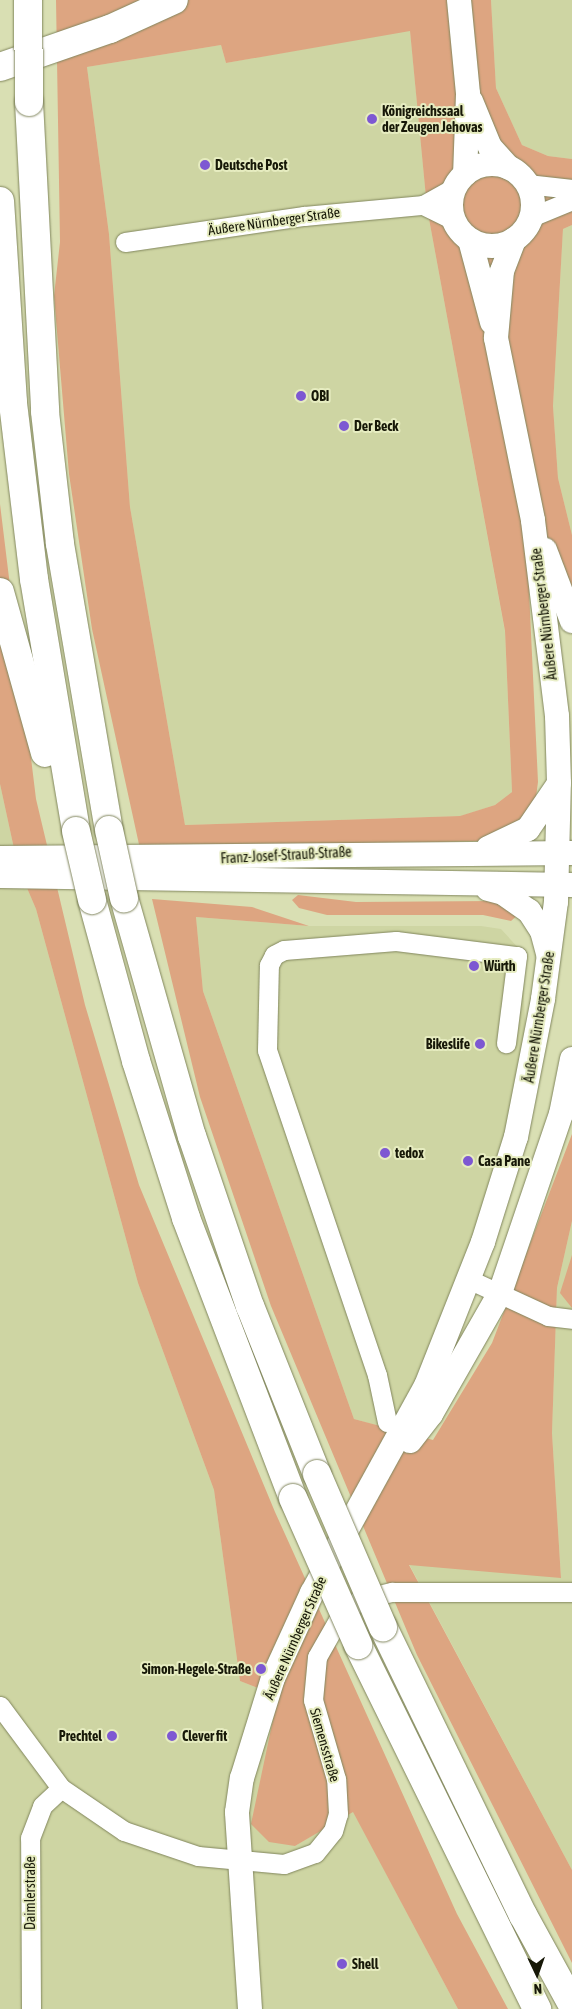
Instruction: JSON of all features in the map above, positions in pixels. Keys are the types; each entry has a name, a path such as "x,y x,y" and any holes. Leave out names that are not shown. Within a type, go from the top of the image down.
{"highway":[{"path":"28,0 29,102 40,335 53,487 109,830 124,898 192,1136 250,1306 317,1474 383,1627 523,1915 572,2004"},
{"path":"0,67 110,29 174,0"},
{"path":"0,201 13,403 34,579 76,831 92,900 136,1061 186,1218 292,1498 358,1645 537,2009"},
{"path":"0,592 59,813 76,831"}],"main road":[{"path":"459,0 459,24 468,94 460,181 451,203 454,220 470,240 496,338"},
{"path":"468,94 490,147 527,184 531,216 514,239 492,246 470,240"},
{"path":"460,181 486,165 509,168"},
{"name":"Äußere Nürnberger Straße","path":"250,2009 237,1812 242,1778 273,1678 312,1593 375,1486 426,1386 468,1279 516,1137 564,885 565,852 559,783 557,716 533,520 496,338 502,271 514,239"},
{"name":"Äußere Nürnberger Straße","path":"533,520 572,621"},
{"path":"469,852 507,842 528,829 559,783"},
{"name":"Franz-Josef-Strauß-Straße","path":"0,858 223,859 355,852 565,852"},
{"name":"Franz-Josef-Strauß-Straße","path":"0,876 469,885 564,885"},
{"path":"469,885 503,893 522,904 542,931 549,957"},
{"name":"Äußere Nürnberger Straße","path":"375,1486 431,1414 500,1293 561,1114 572,1059"}],"street":[{"name":"Äußere Nürnberger Straße","path":"125,242 304,216 423,205 460,181"},
{"path":"527,184 572,189"},
{"path":"531,216 572,200"},
{"path":"423,205 454,220"},
{"path":"387,1422 377,1375 267,1050 268,965 274,955 284,950 396,941 516,956 506,1043"},
{"path":"468,1279 548,1316 572,1318"},
{"name":"Siemensstraße","path":"239,1861 299,1860 315,1853 333,1831 339,1797 315,1719 314,1682 323,1645 338,1620 359,1600 392,1592 572,1592"},
{"path":"0,1706 61,1788 124,1831 168,1849 239,1861"},
{"name":"Daimlerstraße","path":"31,2009 30,1838 42,1806 61,1788"}],"shaded area":[{"path":"56,0 491,0 496,88 522,145 548,156 572,159 572,225 563,229 553,406 558,478 572,535 572,595 568,583 529,591 538,782 536,797 516,827 482,841 140,849 92,629 69,474 54,296 60,242","holes":["410,31 427,208 505,631 512,792 495,805 460,816 185,825 130,507 109,234 87,67 221,45 226,63"]},
{"path":"491,0 572,0 572,159 548,156 522,145 496,88"},
{"path":"410,30 427,208 505,632 512,792 495,805 461,816 185,825 130,507 109,234 87,67 221,45 226,63"},
{"path":"572,225 572,535 558,478 553,406 563,229"},
{"path":"0,504 36,799 85,1005 139,1185 275,1512 457,1914 508,2009 458,2009 353,1812 295,1846 269,1842 251,1824 278,1696 240,1681 214,1490 138,1283 36,909 18,867 0,784"},
{"path":"0,784 18,867 36,909 138,1283 214,1490 240,1681 278,1696 295,1846 353,1811 458,2009 0,2009"},
{"path":"298,895 356,902 494,901 520,913 511,921 483,915 327,915 299,908 292,900"},
{"path":"152,899 252,907 309,926 196,917 203,991 354,1419 433,1440 492,1343 572,1134 572,1221 557,1288 552,1433 561,1578 409,1565 572,1870 572,1963 417,1655 271,1306 200,1097"},
{"path":"196,917 309,926 481,926 501,929 522,952 525,1022 520,1076 494,1176 448,1303 393,1430 354,1419 203,991"},
{"path":"572,1221 572,1870 409,1564 561,1577 552,1433 557,1288"},
{"path":"572,1255 572,1308 560,1293"}],"place":[{"name":"Königreichssaal der Zeugen Jehovas","path":"372,119"},
{"name":"Deutsche Post","path":"205,165"},
{"name":"OBI","path":"301,396"},
{"name":"Der Beck","path":"344,426"},
{"name":"Würth","path":"474,966"},
{"name":"Bikeslife","path":"480,1044"},
{"name":"tedox","path":"385,1153"},
{"name":"Casa Pane","path":"468,1161"},
{"name":"Simon-Hegele-Straße","path":"261,1669"},
{"name":"Prechtel","path":"112,1736"},
{"name":"Clever fit","path":"172,1736"},
{"name":"Shell","path":"342,1964"}]}
